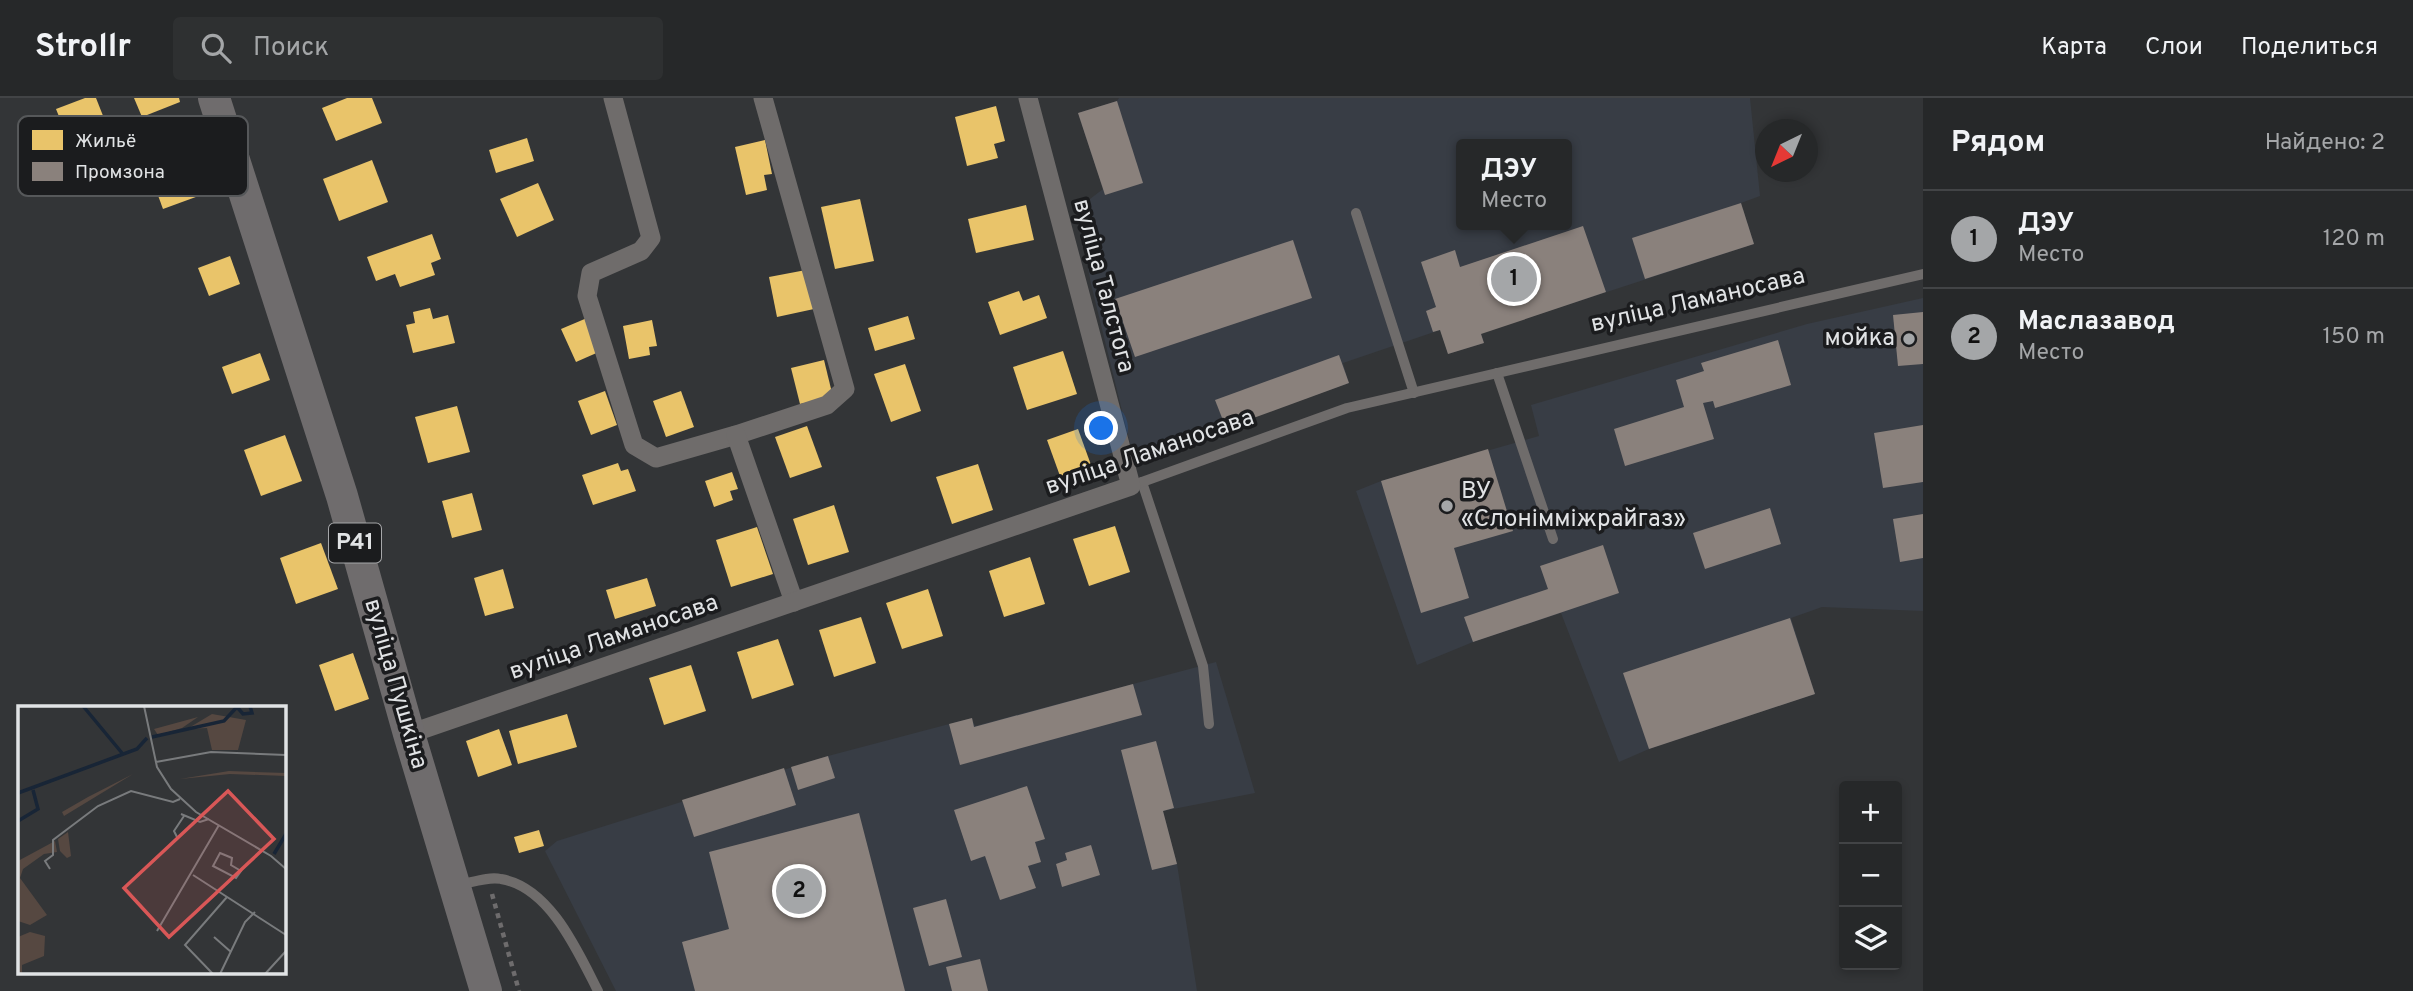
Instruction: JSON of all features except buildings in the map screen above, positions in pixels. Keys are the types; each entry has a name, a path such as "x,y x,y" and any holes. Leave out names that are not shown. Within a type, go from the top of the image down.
{"main road":[{"name":"вуліца Пушкіна","path":"214,98 220,116"},
{"name":"вуліца Пушкіна","path":"246,196 342,496 485,991"}],"street":[{"path":"612,98 651,238 641,251 591,273 587,296 634,445 656,458 736,435 827,404 845,389 763,98"},
{"name":"вуліца Талстога","path":"1028,98 1136,484"},
{"path":"736,435 794,602"},
{"name":"вуліца Ламаносава","path":"409,734 1136,484"}],"lane":[{"path":"1356,213 1414,393"},
{"name":"вуліца Ламаносава","path":"1136,484 1347,408 1923,274"},
{"path":"1497,373 1553,539"},
{"path":"1136,484 1203,666 1209,724"},
{"path":"454,886 501,879 521,886 539,898 570,938 598,991"}],"path":[{"path":"488,879 519,991"}],"shaded area":[{"path":"1119,98 1750,98 1755,182 1759,182 1760,196 1741,203 1754,244 1481,333 1484,343 1448,354 1440,330 1343,363 1349,383 1134,460 1091,284 1077,209 1103,189 1078,113 1117,101"},
{"path":"1923,298 1923,611 1822,607 1791,618 1815,694 1649,749 1619,762 1561,613 1473,642 1417,665 1356,491 1381,481 1539,436 1531,405 1807,324"},
{"path":"1216,662 1255,793 1163,811 1177,864 1197,991 616,991 545,851 557,841 828,756 972,718 975,726"}],"place":[{"name":"ДЭУ","path":"1514,279"},
{"name":"мойка","path":"1909,339"},
{"name":"ВУ «Слонімміжрайгаз»","path":"1447,506"},
{"name":"Маслазавод","path":"799,891"}]}
